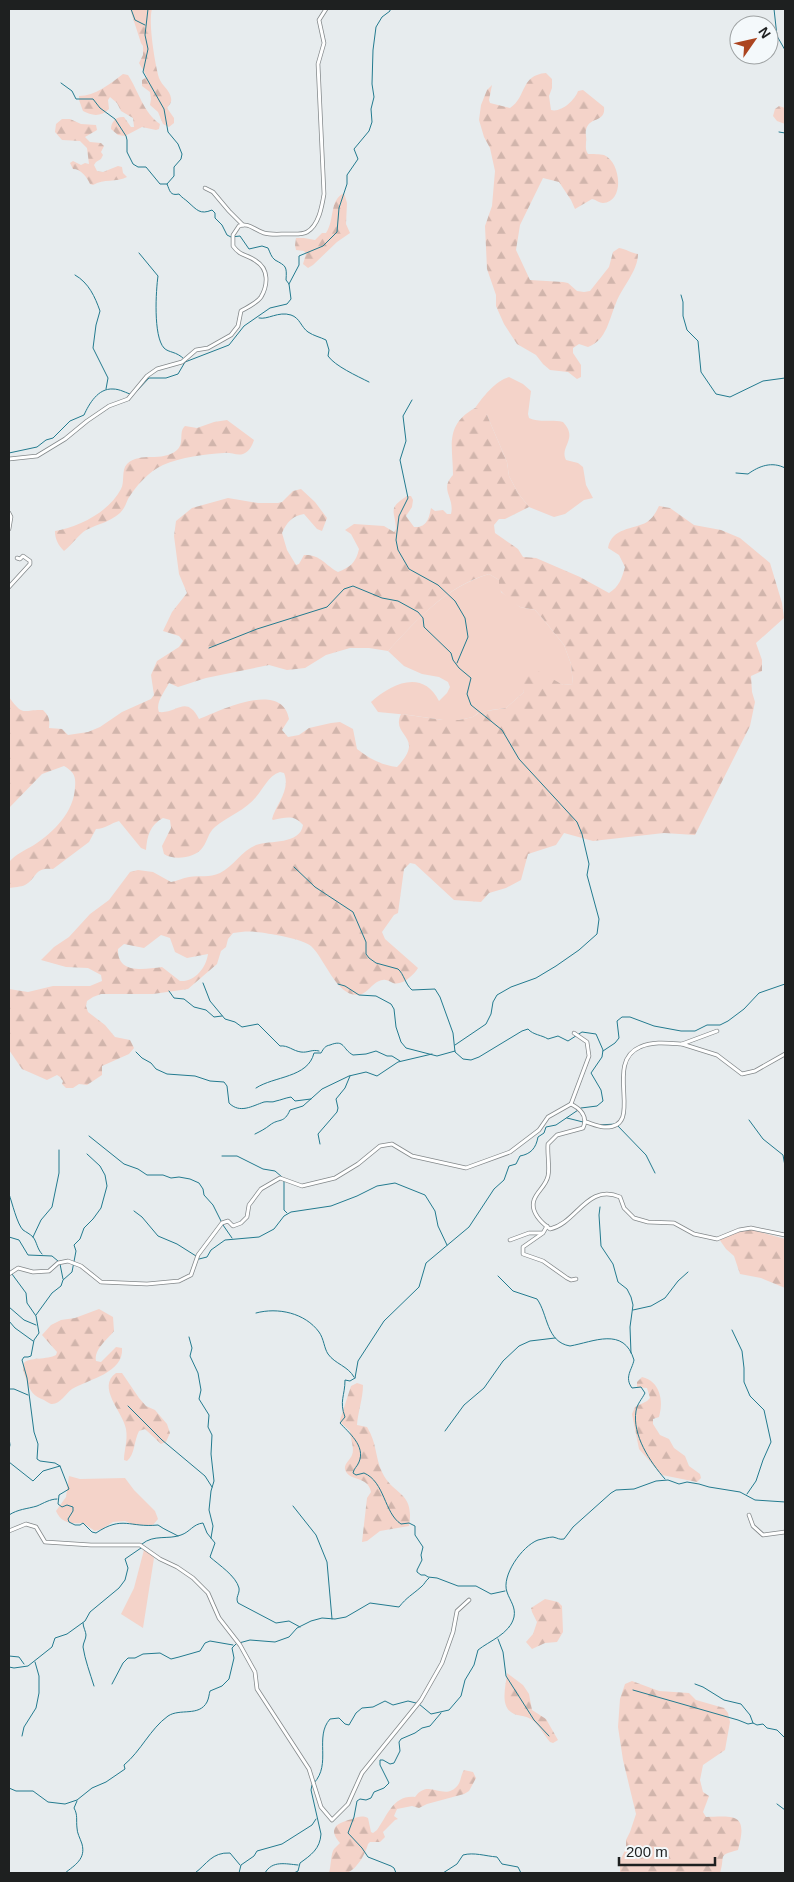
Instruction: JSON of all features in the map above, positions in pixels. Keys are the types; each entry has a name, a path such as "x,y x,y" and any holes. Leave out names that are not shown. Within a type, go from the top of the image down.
{"street":[{"path":"9,459 37,456 65,439 87,420 109,406 128,399 147,376 158,369 182,362 196,350 208,348 231,335 238,326 241,311 261,296 266,281 264,268 258,262 242,255 234,246 233,240 236,230 243,225 248,225 266,234 302,233 307,232 312,227 322,208 324,194 318,64 324,43 318,20 326,9"},
{"path":"206,188 213,192 243,225"},
{"path":"9,513 11,517 9,529"},
{"path":"9,587 30,564 30,561 23,556 20,559 16,558"},
{"path":"682,1044 717,1030"},
{"path":"9,1274 18,1268 33,1272 48,1271 58,1263 68,1261 81,1266 102,1282 147,1284 179,1281 191,1275 198,1255 222,1223 228,1221 233,1226 241,1223 247,1217 249,1205 261,1189 280,1178 302,1186 335,1178 358,1164 380,1146 392,1144 412,1156 466,1168 510,1152 539,1130 548,1117 571,1104 588,1056 587,1042 577,1035"},
{"path":"571,1104 580,1110 586,1122 605,1127 620,1122 625,1114 626,1095 622,1085 623,1069 627,1057 638,1047 654,1043 682,1044 717,1055 742,1074 755,1071 785,1054"},
{"path":"586,1122 583,1128 557,1135 548,1144 548,1175 544,1187 534,1200 534,1210 542,1223 550,1229 560,1227 576,1211 598,1195 610,1193 620,1197 624,1208 634,1218 648,1222 674,1223 694,1234 717,1239 739,1230 751,1228 785,1236"},
{"path":"546,1226 543,1233 523,1247 523,1254 543,1261 571,1280 576,1279"},
{"path":"510,1240 529,1233 543,1233"},
{"path":"749,1515 753,1526 763,1535 785,1532"},
{"path":"9,1531 26,1524 36,1527 45,1542 91,1545 140,1545 160,1559 194,1578 208,1593 220,1618 240,1645 255,1672 257,1689 309,1769 321,1807 332,1820 348,1804 362,1773 421,1700 442,1663 453,1632 457,1611 469,1600"}],"green space":[{"path":"130,9 152,9 151,33 159,78 170,95 171,102 167,108 174,118 174,123 169,127 163,124 158,112 150,105 150,92 142,86 142,80 147,77 139,63 143,55 143,46"},
{"path":"546,73 552,79 552,88 549,96 551,110 563,108 571,102 578,91 583,90 604,107 604,112 600,118 588,126 586,149 588,154 604,155 610,159 617,173 618,181 615,196 610,201 602,203 592,199 575,209 559,182 543,178 520,225 516,250 530,280 563,282 568,283 577,291 590,291 609,267 613,252 619,248 638,254 633,273 619,297 603,334 594,344 588,347 579,344 573,348 573,353 581,365 581,377 577,379 568,372 550,370 536,355 517,344 504,324 496,306 496,295 487,269 485,226 492,206 495,171 490,148 484,137 479,120 481,105 487,90 492,85 490,103 510,108 532,78"},
{"path":"123,74 128,75 145,108 160,124 159,129 142,127 125,136 118,135 111,129 114,120 124,117 131,127 134,127 133,118 121,111 117,103 110,97 108,100 109,109 103,113 93,115 83,111 79,96 97,92"},
{"path":"779,106 785,108 785,124 777,121 773,116 775,109"},
{"path":"62,119 70,119 81,124 96,125 97,130 85,137 90,142 101,143 104,146 101,152 103,155 101,159 94,165 97,171 103,172 118,166 122,167 123,173 127,177 93,185 90,184 81,172 73,169 70,163 73,161 81,165 89,164 87,148 80,141 62,140 55,132 56,124"},
{"path":"344,193 347,203 346,224 350,233 308,268 303,264 306,254 304,251 296,250 296,238 315,240 322,233 326,233 331,222 336,200"},
{"path":"509,377 523,384 531,391 529,418 563,422 569,433 565,451 566,460 578,463 583,467 586,485 593,498 584,500 565,514 554,517 529,507 518,493 509,476 507,462 487,415 475,408 494,386"},
{"path":"475,408 482,410 487,415 507,462 509,476 518,493 529,507 505,519 499,519 494,525 495,533 518,549 523,557 536,558 580,577 609,593 620,582 625,567 619,555 608,548 610,541 618,533 647,522 653,517 659,506 670,508 694,525 721,530 740,538 770,563 782,603 784,618 756,643 762,660 762,671 751,676 755,702 750,726 695,835 664,833 593,841 564,833 556,845 528,854 521,880 506,888 489,893 481,902 454,900 415,864 410,863 404,869 398,913 394,915 382,932 385,939 418,968 411,977 404,981 396,984 386,980 379,981 364,993 357,995 343,989 337,983 316,952 307,943 261,933 233,933 228,939 226,947 221,951 217,964 188,989 153,994 101,994 87,1001 88,1012 105,1025 115,1037 130,1040 134,1048 129,1054 102,1066 102,1075 87,1085 79,1084 73,1088 66,1088 62,1084 63,1081 57,1075 47,1080 22,1069 9,1050 9,989 28,992 53,986 90,986 102,981 101,975 88,968 66,967 41,960 54,947 69,937 90,914 109,900 130,872 138,870 153,872 171,882 189,877 216,875 256,845 291,839 301,831 303,825 293,818 272,819 286,785 284,773 280,772 269,779 252,801 215,827 203,847 195,854 179,858 164,854 162,846 171,828 170,820 163,818 155,824 148,836 146,850 141,848 119,821 96,829 89,842 53,869 39,871 25,885 9,888 9,862 49,834 62,821 74,796 75,777 64,766 42,774 9,808 9,697 21,710 43,710 49,718 49,728 62,729 68,735 88,732 100,727 122,712 151,699 154,695 151,675 157,661 179,647 183,641 179,636 163,631 172,612 187,593 179,574 174,536 176,521 192,508 228,498 258,503 278,503 282,502 293,491 301,489 315,502 327,518 322,531 317,529 304,514 290,520 282,533 287,550 296,565 299,564 304,555 310,555 318,558 338,572 352,564 359,549 351,534 345,530 354,524 384,526 394,532 396,529 394,507 407,496 411,496 413,500 412,507 406,516 414,527 425,524 431,508 435,511 443,510 447,514 451,514 452,508 447,485 453,475 452,437 458,422","holes":["489,574 499,580 499,589 509,600 520,607 535,610 564,645 571,664 573,684 563,685 536,670 523,674 520,681 524,692 506,708 480,712 473,717 459,720 443,720 401,714 400,728 409,743 409,749 397,767 376,761 357,749 353,729 340,722 309,728 299,735 288,737 282,730 289,719 284,707 275,701 263,699 250,701 199,719 190,708 185,706 159,712 159,701 169,683 178,687 206,678 269,665 287,670 305,668 326,655 350,648 388,651 421,616 446,595 474,579","161,935 170,938 175,952 187,958 208,954 205,964 195,977 180,981 162,967 133,969 122,963 118,949 124,944 144,948"]},
{"path":"227,420 254,440 247,452 243,454 226,453 193,456 163,465 153,471 139,484 120,513 108,521 80,534 64,551 60,546 56,539 55,531 83,522 109,505 121,489 124,469 132,460 171,454 181,444 182,431 185,426 197,428"},
{"path":"489,574 499,580 501,592 520,607 535,610 564,645 571,664 573,684 563,685 541,674 523,687 524,692 506,708 478,713 473,717 459,720 443,720 378,712 371,702 388,689 407,682 425,685 439,701 447,693 450,687 448,682 439,677 422,674 404,666 388,651 433,605 459,587"},
{"path":"750,1229 785,1239 785,1288 761,1278 740,1274 734,1256 719,1239 737,1230"},
{"path":"99,1309 113,1317 114,1331 99,1349 96,1361 101,1362 116,1347 122,1348 121,1357 117,1364 104,1374 72,1389 60,1401 54,1404 50,1404 35,1395 31,1391 24,1374 24,1363 30,1360 52,1357 57,1352 42,1335 51,1325 61,1320 75,1318"},
{"path":"116,1373 122,1373 146,1406 155,1410 167,1424 170,1433 166,1442 161,1444 145,1429 139,1431 132,1455 127,1461 124,1460 127,1438 126,1429 112,1400 109,1385"},
{"path":"642,1377 648,1379 657,1387 661,1398 659,1417 653,1419 653,1424 660,1435 669,1439 674,1448 685,1456 689,1466 700,1474 701,1478 697,1482 662,1475 639,1449 632,1414 635,1407 650,1398 647,1388 637,1387 637,1382"},
{"path":"357,1383 363,1385 357,1425 367,1427 373,1439 382,1472 392,1486 406,1500 410,1515 409,1526 380,1531 367,1541 362,1542 367,1498 371,1492 366,1483 350,1476 345,1469 352,1455 353,1446 350,1431 340,1420 351,1386"},
{"path":"69,1476 80,1479 125,1478 155,1511 158,1519 153,1525 134,1525 125,1521 113,1522 95,1531 83,1523 71,1523 64,1520 56,1511 66,1497"},
{"path":"145,1546 154,1558 143,1628 121,1614 134,1588"},
{"path":"545,1599 558,1602 562,1606 563,1632 557,1642 545,1643 532,1649 526,1642 533,1634 537,1622 531,1608"},
{"path":"507,1673 523,1685 529,1694 532,1710 546,1719 558,1740 553,1743 550,1742 532,1720 517,1715 507,1708 504,1697"},
{"path":"632,1681 659,1691 689,1693 696,1700 724,1708 728,1713 730,1722 725,1750 703,1765 700,1780 703,1792 709,1796 703,1812 706,1817 732,1818 740,1823 741,1838 738,1850 724,1855 720,1873 620,1873 620,1861 636,1814 623,1760 618,1727 620,1699 625,1684"},
{"path":"464,1770 473,1772 476,1778 469,1791 419,1808 412,1806 397,1809 394,1816 398,1819 383,1832 385,1837 380,1842 370,1842 368,1844 363,1857 350,1872 329,1873 333,1851 340,1843 334,1833 338,1824 362,1816 366,1817 373,1833 392,1807 401,1799 415,1797 420,1791 426,1789 447,1792 453,1790 458,1785"}],"waterway":[{"path":"131,9 135,20 145,25"},
{"path":"9,453 37,447 46,440 53,438 70,421 84,415 91,402 103,391 116,389 133,395 149,378 166,378 178,374 185,362 229,345 244,326 270,308 287,304 291,299 285,267 274,259 268,248 262,246 249,249 240,236 231,237 227,235 222,225 215,218 215,213 212,210 199,211 179,194 172,194 170,191 167,184 174,176 174,167 181,159 182,154 178,144 168,132 164,109 143,72 148,49 145,35 148,9"},
{"path":"289,284 299,265 299,256 323,246 337,232 339,208 347,184 347,175 358,159 354,149 369,131 372,122 371,109 374,97 372,84 373,50 376,27 390,9"},
{"path":"774,9 777,36 785,50"},
{"path":"61,83 72,91 76,99 93,99 100,108 115,119 126,136 127,152 133,164 138,167 146,167 160,184 167,184"},
{"path":"779,132 785,133"},
{"path":"139,253 158,276 156,313 158,334 161,342 166,350 184,359"},
{"path":"75,275 88,286 100,311 93,348 108,378 106,389"},
{"path":"681,295 683,316 687,330 698,341 701,372 716,394 730,397 763,381 785,378"},
{"path":"259,318 282,314 294,316 308,332 326,340 329,350 328,356 331,360 347,371 369,382"},
{"path":"412,400 403,416 406,441 400,460 408,498 399,516 396,540 398,550 409,569 438,585 455,601 465,618 468,637 457,663"},
{"path":"736,473 748,474 761,467 770,465 785,468"},
{"path":"209,648 257,629 327,607 344,589 353,586 382,598 398,601 418,612 423,618 424,627 451,653 453,660 459,668 471,678 467,694 471,705 502,730 519,759 577,822 582,834 589,864 587,875 599,919 597,934 579,950 556,966 536,978 511,987 497,995 486,1024 455,1045"},
{"path":"294,867 315,887 353,912 366,942 366,954 369,958 376,963 398,969 412,990 435,989 440,997 453,1033 455,1052 463,1059 471,1060 479,1057 528,1029 532,1033 548,1039 558,1036 568,1041 582,1032 596,1034 603,1050 602,1057 591,1073 601,1090 603,1101 597,1106 581,1108 556,1125 546,1127 544,1133 538,1137 532,1150 520,1156 516,1164 509,1166 504,1180 494,1189 469,1227 426,1263 419,1287 384,1321 358,1361 355,1378"},
{"path":"203,983 210,1001 225,1019 235,1022 242,1027 258,1024 280,1046 286,1046 301,1052 319,1051"},
{"path":"338,984 359,995 376,996 391,1004 394,1009 396,1027 401,1042 406,1048 437,1056 455,1051"},
{"path":"603,1051 619,1038 617,1021 622,1017 630,1017 654,1026 681,1031 695,1031 707,1025 720,1025 728,1021 744,1009 759,993 785,984"},
{"path":"169,991 174,998 184,999 194,1007 206,1010 214,1017 222,1016"},
{"path":"256,1088 298,1072 311,1061 314,1053 321,1053 326,1047 335,1043 341,1044 353,1055 376,1051 392,1056 400,1061"},
{"path":"136,1052 156,1069 167,1074 195,1076 210,1081 224,1082 227,1086 229,1103 237,1108 242,1109 264,1102 273,1102 291,1097 295,1101 311,1099"},
{"path":"255,1134 286,1117 290,1110 303,1106 322,1089 349,1076 366,1072 377,1076 398,1062 432,1054"},
{"path":"320,1144 318,1134 337,1112 336,1099 345,1088 350,1076"},
{"path":"567,1118 583,1122"},
{"path":"749,1120 763,1139 783,1155 785,1166"},
{"path":"599,1125 616,1124 646,1155 655,1173"},
{"path":"89,1136 124,1164 138,1169 147,1175 179,1177 199,1183 204,1195 213,1205 221,1221"},
{"path":"33,1237 41,1220 52,1207 59,1173 59,1150"},
{"path":"36,1315 52,1293 61,1286 63,1280 72,1272 76,1251 74,1245 80,1239 84,1228 101,1208 107,1186 105,1175 100,1166 87,1154"},
{"path":"222,1156 237,1156 263,1169 275,1171 282,1177"},
{"path":"284,1181 284,1210 287,1213"},
{"path":"199,1259 207,1257 211,1250 225,1240 259,1237 274,1229 284,1216 291,1212 331,1206 377,1186 395,1183 425,1195 435,1211 438,1226 447,1245"},
{"path":"9,1194 21,1227 33,1237 42,1254"},
{"path":"600,1207 601,1246 613,1264 618,1282 627,1289 633,1305 630,1327 631,1353"},
{"path":"134,1211 142,1217 158,1236 177,1244 196,1256"},
{"path":"223,1225 232,1238"},
{"path":"9,1237 19,1240 28,1255 52,1256 58,1261"},
{"path":"60,1264 63,1279"},
{"path":"9,1270 26,1293 27,1303 36,1316 39,1333 34,1340 31,1356 24,1357 22,1360 27,1378 34,1432 38,1444 37,1459 60,1466 69,1489 59,1495 58,1504 62,1507 67,1505 73,1507 73,1511 68,1519 69,1522 75,1525 83,1523 92,1532 96,1533 120,1523 158,1525 178,1536"},
{"path":"633,1310 651,1306 665,1298 678,1281 688,1272"},
{"path":"498,1276 513,1291 537,1299 552,1333 562,1343 570,1346 607,1339 623,1343 629,1349 634,1360 629,1374 630,1384 632,1388 641,1387 645,1393 638,1404 635,1420 639,1439 648,1456 665,1479"},
{"path":"9,1307 24,1320 36,1325"},
{"path":"256,1313 282,1311 306,1320 319,1332 328,1354 354,1377"},
{"path":"9,1321 15,1328 33,1341"},
{"path":"732,1330 742,1351 744,1382 750,1396 764,1410 771,1442 756,1481 747,1494"},
{"path":"189,1337 192,1348 190,1356 198,1373 201,1390 199,1399 209,1415 208,1427 212,1435 211,1454 214,1481 209,1510 213,1526 211,1538"},
{"path":"445,1431 464,1405 484,1388 503,1361 519,1346 530,1341 555,1338"},
{"path":"355,1378 350,1381 345,1380 342,1402 345,1417 340,1423 355,1440 360,1450 361,1456 353,1473 356,1475 364,1473 371,1477 395,1519 401,1524 409,1523 415,1526 415,1535 423,1547 422,1560 417,1572 421,1575 437,1578 458,1586 476,1586 491,1594 505,1591"},
{"path":"9,1389 14,1389 28,1395"},
{"path":"128,1406 162,1440 205,1476 212,1487"},
{"path":"9,1438 9,1449"},
{"path":"9,1462 33,1481 43,1471 60,1466"},
{"path":"419,1704 431,1714 449,1710 461,1696 465,1680 474,1665 478,1650 504,1633 512,1623 514,1610 507,1592 507,1578 514,1562 526,1548 538,1540 553,1537 564,1539 573,1527 616,1490 634,1489 656,1481 668,1480 679,1484 687,1482 740,1492 755,1500 785,1502"},
{"path":"9,1515 19,1510 57,1499"},
{"path":"293,1506 316,1535 327,1562 332,1619"},
{"path":"142,1544 151,1539 181,1535 203,1523 207,1533 215,1543 210,1557 234,1579 239,1588 238,1603 276,1623 289,1621 300,1627"},
{"path":"9,1667 28,1666 52,1647 55,1638 67,1634 85,1621 90,1612 119,1588 125,1580 128,1568 125,1559 141,1548"},
{"path":"239,1643 250,1640 275,1642 289,1637 297,1628 311,1621 322,1618 335,1619 346,1617 370,1603 399,1607 429,1578"},
{"path":"83,1623 86,1635 83,1647 94,1686"},
{"path":"498,1639 503,1652 506,1676 534,1720 549,1736"},
{"path":"112,1684 123,1663 128,1658 135,1658 143,1654 160,1653 171,1659 200,1651 205,1643 210,1641 233,1645"},
{"path":"9,1788 16,1791 33,1791 48,1802 65,1804 77,1800 92,1788 106,1782 125,1769 124,1765 156,1727 168,1716 204,1707 208,1701 210,1691 222,1686 229,1679 234,1658 232,1648 237,1643"},
{"path":"9,1656 19,1657 24,1664"},
{"path":"22,1736 24,1727 36,1708 39,1693 39,1676 35,1662"},
{"path":"695,1684 724,1700 741,1704 750,1715 753,1723"},
{"path":"633,1690 748,1724 763,1724 767,1728 777,1730 785,1738"},
{"path":"314,1783 322,1768 323,1734 325,1726 330,1719 339,1718 349,1725 356,1713 362,1708 373,1707 385,1701 393,1705 408,1701 416,1703"},
{"path":"396,1873 391,1866 368,1857 348,1833 357,1801 371,1798 374,1792 384,1788 389,1783 380,1765 380,1760 390,1764 394,1763 400,1751 399,1742 401,1739 430,1726 441,1713"},
{"path":"294,1873 298,1871 300,1863 319,1844 321,1834 311,1790 312,1785"},
{"path":"65,1873 79,1861 83,1849 74,1808 77,1801"},
{"path":"777,1804 785,1810"},
{"path":"239,1873 241,1865 254,1856 257,1851 282,1844 312,1825 316,1819"},
{"path":"195,1873 210,1859 224,1853 230,1853 240,1865"},
{"path":"443,1873 457,1864 463,1855 471,1854 497,1857 502,1864 518,1867 521,1873"},
{"path":"265,1873 275,1864 298,1865"}]}
